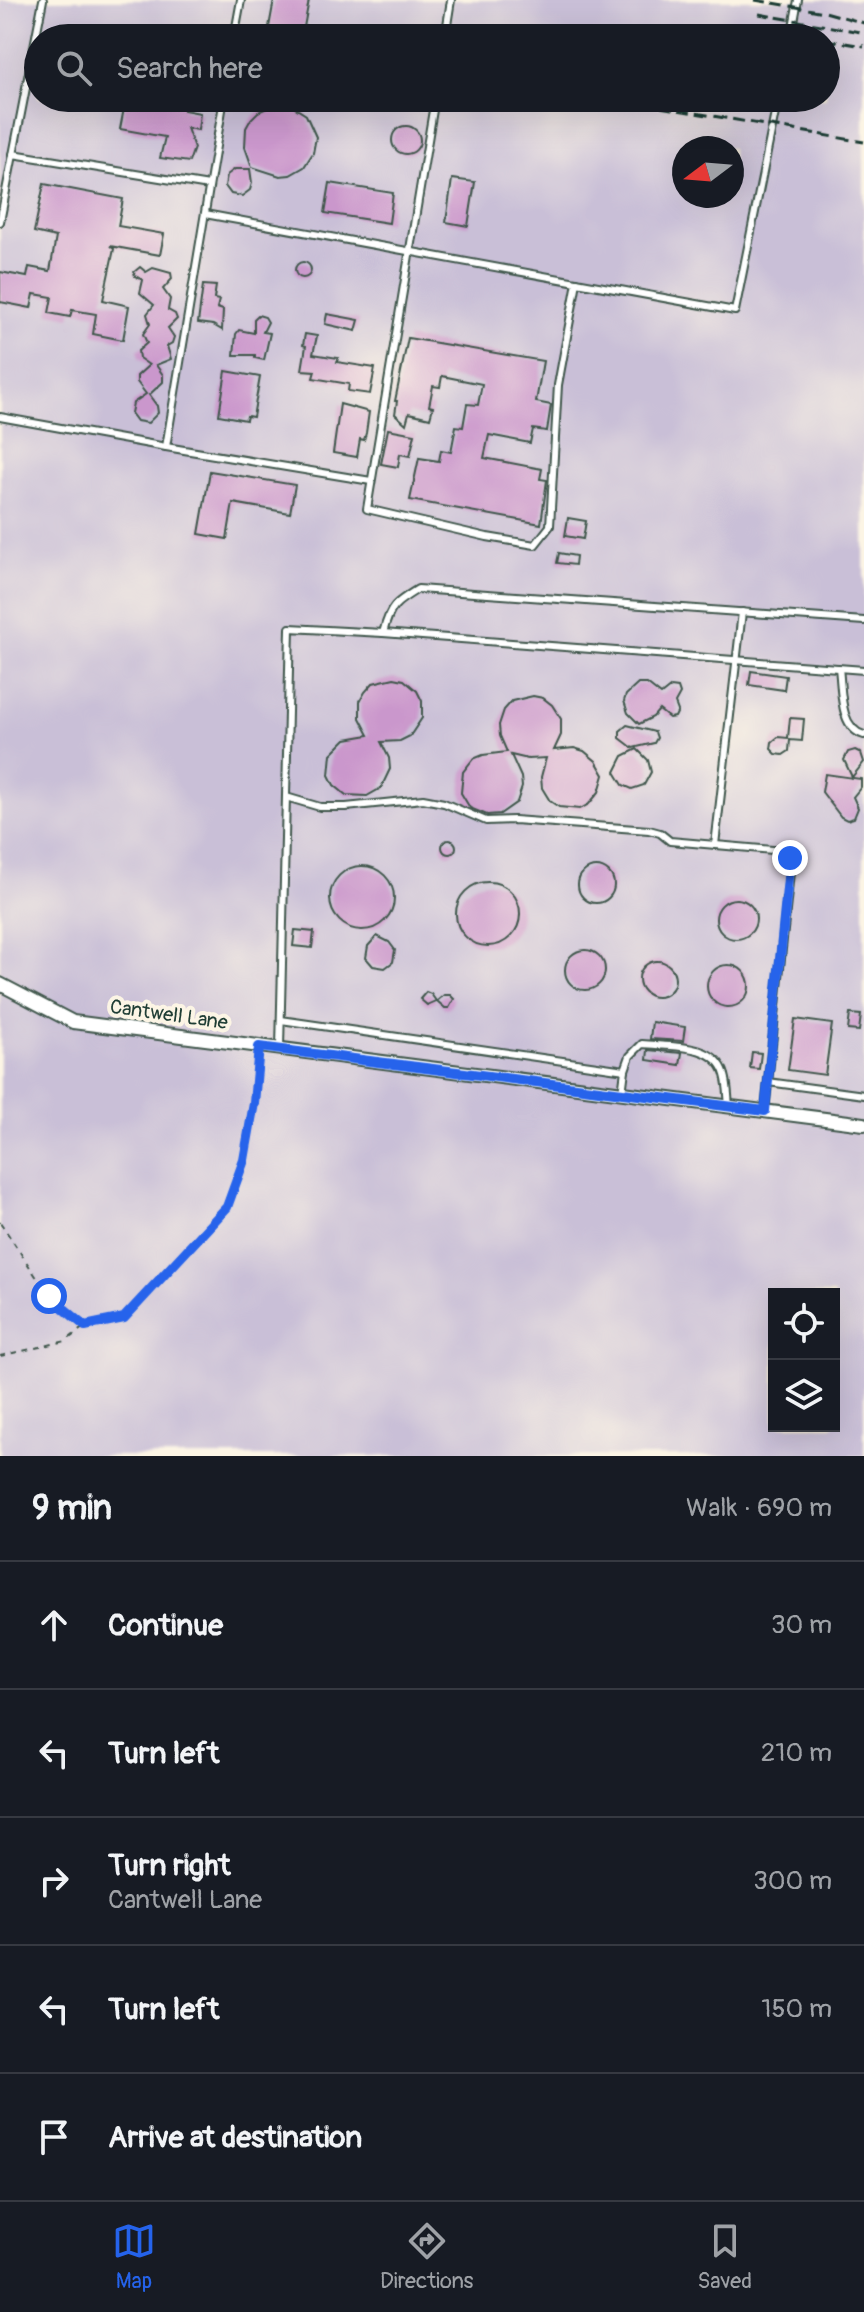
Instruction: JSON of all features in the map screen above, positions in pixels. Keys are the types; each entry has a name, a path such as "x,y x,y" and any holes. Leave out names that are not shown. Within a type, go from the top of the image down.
{"street":[{"name":"Cantwell Lane","path":"0,984 73,1022 864,1124"}],"lane":[{"path":"38,24 43,0"},
{"path":"237,24 241,0"},
{"path":"447,24 451,0"},
{"path":"794,24 798,0"},
{"path":"0,222 24,98"},
{"path":"166,447 222,112"},
{"path":"433,112 367,509 535,545 550,526 558,385 577,282"},
{"path":"205,214 735,311 775,112"},
{"path":"13,154 209,186"},
{"path":"0,417 371,481"},
{"path":"383,633 389,611 418,589 864,621"},
{"path":"715,845 742,612"},
{"path":"280,1049 290,628 864,670"},
{"path":"839,668 847,723 858,734 864,735"},
{"path":"286,797 320,807 423,799 444,803 486,821 514,820 649,830 660,833 670,841 784,851 791,863 765,1111"},
{"path":"281,1020 625,1070"},
{"path":"622,1093 630,1056 642,1044 700,1050 715,1057 725,1073 729,1107"},
{"path":"768,1082 864,1095"}],"path":[{"path":"0,1356 66,1341 85,1326 124,1318 227,1207 244,1160 254,1103 259,1047"},
{"path":"0,1222 49,1296 85,1326"}],"shaded area":[{"path":"0,0 864,0 864,1456 0,1456"}],"building":[{"path":"274,0 309,0 305,24 270,24"},
{"path":"123,112 200,113 198,130 187,128 194,148 189,162 160,158 165,137 120,129"},
{"path":"258,112 301,112 306,115 316,137 313,153 304,167 290,175 280,176 252,167 245,147 246,128"},
{"path":"406,126 416,130 420,140 416,150 406,154 396,150 392,140 396,130"},
{"path":"235,169 250,169 250,190 242,196 231,194 225,186 227,175"},
{"path":"452,179 475,182 468,226 446,222"},
{"path":"330,183 393,193 389,223 325,213"},
{"path":"44,184 123,199 118,226 164,234 160,255 110,246 114,249 103,300 129,306 123,340 93,334 96,314 72,310 70,317 49,313 52,297 34,294 31,308 0,302 0,272 27,277 29,267 50,271 56,237 34,232"},
{"path":"300,262 306,262 311,270 309,276 300,278 295,273 295,267"},
{"path":"140,267 146,272 153,268 171,273 172,279 163,289 170,299 168,310 177,319 168,328 174,337 167,346 171,359 156,365 163,375 163,382 149,395 158,413 148,423 137,421 131,413 133,403 146,394 137,382 137,376 149,365 139,358 138,351 147,343 143,334 150,324 147,314 154,305 140,293 143,280 134,272"},
{"path":"203,285 216,286 214,299 219,300 217,308 223,310 222,330 198,323"},
{"path":"327,314 359,320 356,331 325,324"},
{"path":"258,315 268,322 263,332 270,333 264,360 255,358 255,355 234,355 236,334 239,330 254,333 254,319"},
{"path":"305,334 317,336 313,354 338,358 337,362 375,368 370,394 348,391 349,384 313,378 315,371 302,370"},
{"path":"408,338 543,361 536,402 551,405 547,431 533,429 530,443 489,435 484,458 542,469 540,479 547,480 541,524 410,500 419,458 439,461 441,450 451,452 456,426 463,427 467,404 478,405 482,384 442,376 440,387 433,386 430,418 409,413 406,424 395,414 395,401"},
{"path":"226,371 260,377 253,417 247,416 246,420 219,415"},
{"path":"340,404 369,412 366,433 364,440 360,439 357,457 333,453"},
{"path":"388,429 415,434 410,456 400,454 398,467 381,464"},
{"path":"210,471 295,485 290,513 233,503 227,539 199,534"},
{"path":"568,518 586,521 583,539 565,536"},
{"path":"559,553 576,556 575,565 557,563"},
{"path":"751,671 786,676 784,690 749,685"},
{"path":"394,678 404,680 417,691 422,701 422,718 410,736 400,741 381,742 389,758 390,769 381,788 367,796 346,795 334,785 329,775 331,754 346,739 369,735 360,718 360,701 373,683"},
{"path":"638,684 647,684 661,695 671,687 678,688 680,694 675,703 678,711 675,717 669,718 659,710 639,724 628,713 624,701"},
{"path":"533,696 543,698 552,705 561,719 561,735 554,750 574,748 584,751 596,761 604,775 599,792 580,809 559,807 550,801 542,788 541,777 546,758 528,759 511,755 521,777 522,787 517,802 500,814 487,815 470,808 461,793 463,772 473,759 507,752 499,725 504,710 512,701"},
{"path":"790,718 804,719 802,741 790,740 789,751 783,755 776,754 771,749 772,742 778,737 788,738"},
{"path":"627,725 655,732 657,738 654,743 633,748 620,738 620,731"},
{"path":"637,749 648,760 651,772 644,785 632,789 623,785 615,772 623,756"},
{"path":"855,750 861,753 864,762 852,777 844,760 848,752"},
{"path":"825,774 861,779 861,787 853,797 858,808 854,818 847,820 841,817 822,792"},
{"path":"449,840 456,847 449,854 442,847"},
{"path":"356,866 368,866 385,875 392,886 392,910 385,921 368,930 356,930 344,925 335,916 330,904 330,892 335,880 344,871"},
{"path":"596,867 609,872 614,885 609,898 596,903 583,898 578,885 583,872"},
{"path":"488,882 506,888 514,896 520,914 514,932 506,940 488,946 470,940 462,932 456,914 462,896 470,888"},
{"path":"736,899 750,905 756,919 750,933 736,939 722,933 716,919 722,905"},
{"path":"295,930 314,932 312,948 293,946"},
{"path":"377,936 389,942 395,950 393,962 385,968 373,966 366,958 368,946"},
{"path":"585,950 599,956 605,970 599,984 585,990 571,984 565,970 571,956"},
{"path":"657,961 670,966 675,979 670,992 657,997 644,992 639,979 644,966"},
{"path":"728,965 743,971 749,986 743,1001 728,1007 713,1001 707,986 713,971"},
{"path":"426,992 436,1001 427,1005 420,999"},
{"path":"444,995 454,999 449,1008 437,1001"},
{"path":"850,1014 861,1015 859,1031 848,1030"},
{"path":"795,1019 832,1024 825,1075 788,1070"},
{"path":"652,1022 685,1027 683,1041 650,1039"},
{"path":"648,1050 682,1053 680,1065 647,1060"},
{"path":"752,1052 761,1053 759,1069 750,1068"}],"railway":[{"path":"755,0 825,12 864,23"},
{"path":"759,14 815,24"},
{"path":"840,28 860,32"},
{"path":"840,42 864,46"},
{"path":"689,112 864,142"}],"route":[{"path":"49,1296 85,1326 124,1318 227,1207 244,1160 254,1103 259,1047 765,1111 790,858"}]}
